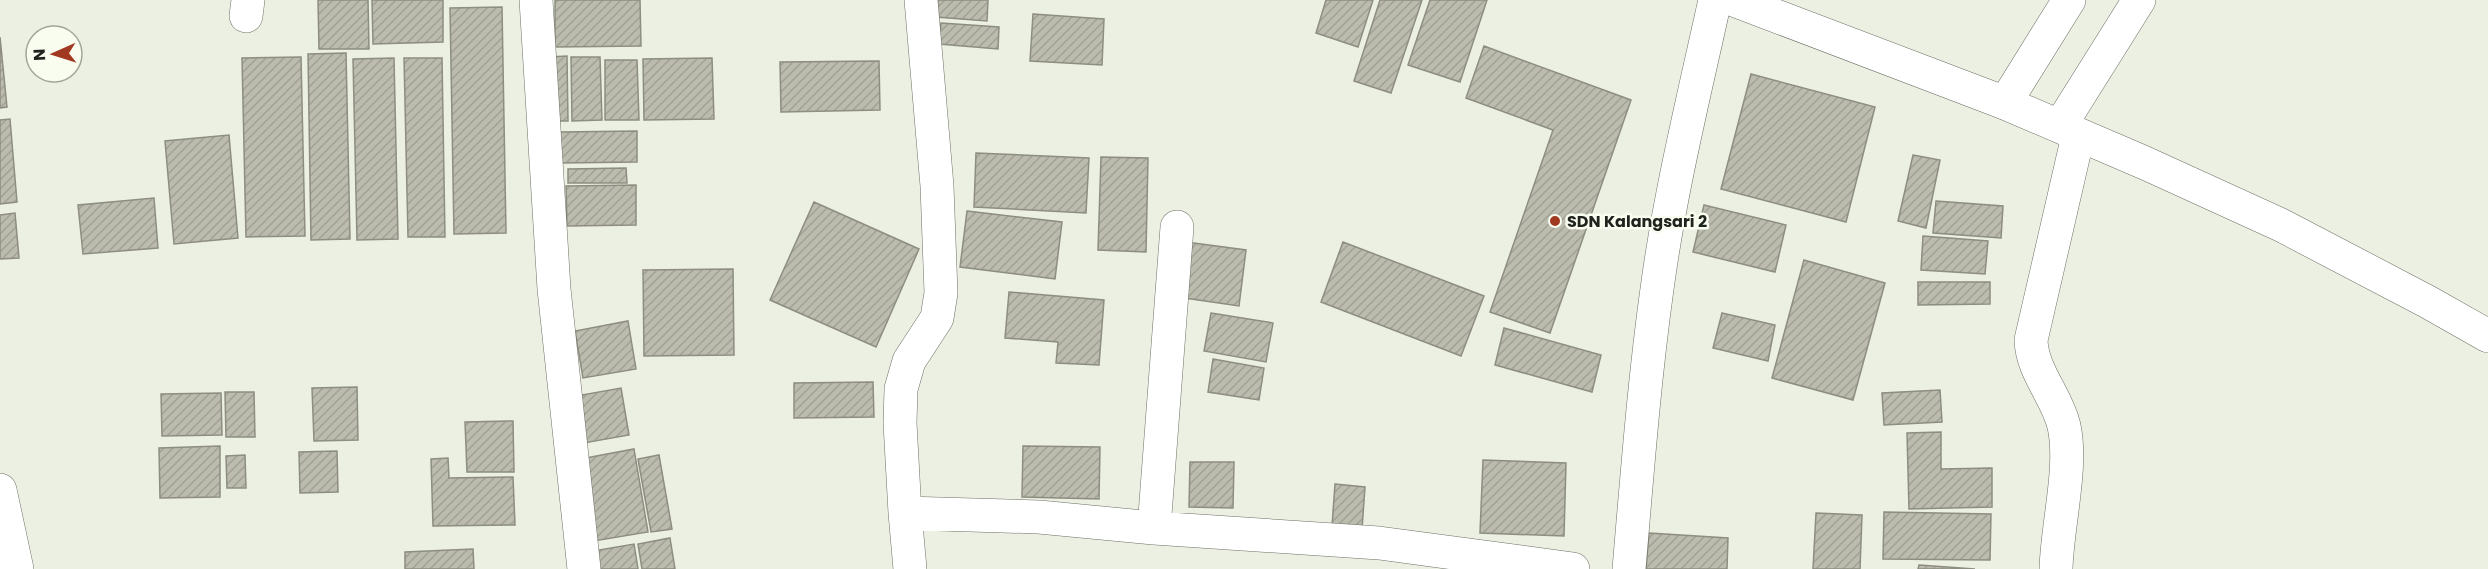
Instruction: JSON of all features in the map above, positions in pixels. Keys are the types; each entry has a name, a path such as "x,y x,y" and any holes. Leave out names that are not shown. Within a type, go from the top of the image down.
{"street":[{"path":"536,0 554,289 584,569"},
{"path":"910,569 900,423 902,389 909,361 937,318 941,293 937,186 921,0"},
{"path":"1629,569 1638,455 1657,289 1687,123 1715,0"},
{"path":"1734,0 2005,103 2281,225 2488,336"},
{"path":"2005,103 2069,0"},
{"path":"2056,569 2066,439 2056,402 2034,358 2031,340 2069,131 2139,0"},
{"path":"1154,528 1177,227"},
{"path":"0,490 17,569"},
{"path":"905,513 1039,517 1154,528 1378,543 1572,569"}],"building":[{"path":"318,0 368,0 369,49 319,49"},
{"path":"372,0 443,0 443,42 373,44"},
{"path":"555,0 640,0 641,46 555,47"},
{"path":"938,0 988,0 987,21 936,17"},
{"path":"1326,0 1373,0 1358,47 1316,33"},
{"path":"1380,0 1422,0 1391,93 1354,81"},
{"path":"1430,0 1487,0 1460,82 1408,65"},
{"path":"502,7 506,233 454,234 450,8"},
{"path":"1033,14 1104,19 1102,65 1030,61"},
{"path":"941,23 999,27 998,49 939,44"},
{"path":"0,37 7,107 0,108"},
{"name":"SDN Kalangsari 2","path":"1484,46 1631,100 1550,333 1490,312 1553,130 1466,98"},
{"path":"346,53 350,239 311,240 308,54"},
{"path":"567,56 568,121 550,121 549,57"},
{"path":"301,57 305,236 246,237 242,58"},
{"path":"571,57 600,57 602,120 572,121"},
{"path":"394,58 398,239 357,240 353,59"},
{"path":"404,58 442,58 445,237 408,237"},
{"path":"712,58 714,119 644,120 643,59"},
{"path":"605,60 637,60 639,120 605,120"},
{"path":"879,61 880,110 781,112 780,62"},
{"path":"1751,74 1875,107 1846,222 1721,189"},
{"path":"10,119 17,202 0,204 0,120"},
{"path":"637,131 637,162 561,163 560,132"},
{"path":"229,135 238,238 174,244 165,141"},
{"path":"976,153 1089,158 1086,213 974,207"},
{"path":"1913,155 1940,160 1926,228 1898,221"},
{"path":"1101,157 1148,158 1146,252 1098,250"},
{"path":"626,168 627,183 568,183 568,169"},
{"path":"636,185 636,225 567,226 566,186"},
{"path":"154,198 158,248 83,254 78,205"},
{"path":"1936,201 2003,206 2001,238 1933,233"},
{"path":"814,202 919,249 876,347 770,300"},
{"path":"1704,205 1786,225 1775,272 1693,252"},
{"path":"967,211 1062,222 1055,279 960,267"},
{"path":"15,213 19,258 0,259 0,215"},
{"path":"1923,236 1988,241 1985,274 1921,270"},
{"path":"1186,242 1246,250 1239,306 1178,297"},
{"path":"1343,242 1484,296 1461,356 1321,302"},
{"path":"1804,260 1885,283 1853,400 1772,378"},
{"path":"733,269 734,355 644,356 643,270"},
{"path":"1918,282 1990,282 1990,304 1918,305"},
{"path":"1009,292 1104,300 1099,365 1056,363 1058,342 1005,338"},
{"path":"1211,313 1273,323 1266,362 1204,351"},
{"path":"1722,313 1775,325 1768,361 1713,348"},
{"path":"628,321 636,369 583,378 575,331"},
{"path":"1504,328 1601,355 1592,392 1495,365"},
{"path":"1213,359 1264,368 1259,400 1208,392"},
{"path":"873,382 874,417 794,418 794,383"},
{"path":"357,387 358,440 314,441 312,388"},
{"path":"621,388 629,435 584,443 576,396"},
{"path":"1940,390 1942,422 1884,425 1882,393"},
{"path":"225,392 254,392 255,437 226,437"},
{"path":"221,393 222,435 162,436 161,394"},
{"path":"513,421 514,472 467,472 465,422"},
{"path":"1941,432 1941,469 1992,468 1992,507 1909,509 1907,433"},
{"path":"220,446 220,497 160,498 159,448"},
{"path":"1023,446 1100,447 1099,499 1022,497"},
{"path":"634,449 648,532 594,541 580,459"},
{"path":"337,451 338,492 300,493 299,452"},
{"path":"245,455 246,488 227,488 226,456"},
{"path":"659,455 672,529 651,532 638,459"},
{"path":"448,458 449,478 513,477 515,525 433,526 431,459"},
{"path":"1483,460 1566,463 1564,536 1480,533"},
{"path":"1190,462 1234,462 1233,508 1189,507"},
{"path":"1335,484 1365,487 1362,529 1332,526"},
{"path":"1884,512 1991,514 1990,560 1883,559"},
{"path":"1816,513 1862,515 1860,569 1813,569"},
{"path":"1649,533 1728,538 1727,569 1646,569"},
{"path":"670,538 675,569 642,569 638,544"},
{"path":"634,544 638,569 596,569 593,551"},
{"path":"473,549 474,569 405,569 405,552"},
{"path":"1919,565 1975,569 1918,569"}],"place":[{"name":"SDN Kalangsari 2","path":"1555,221"}]}
